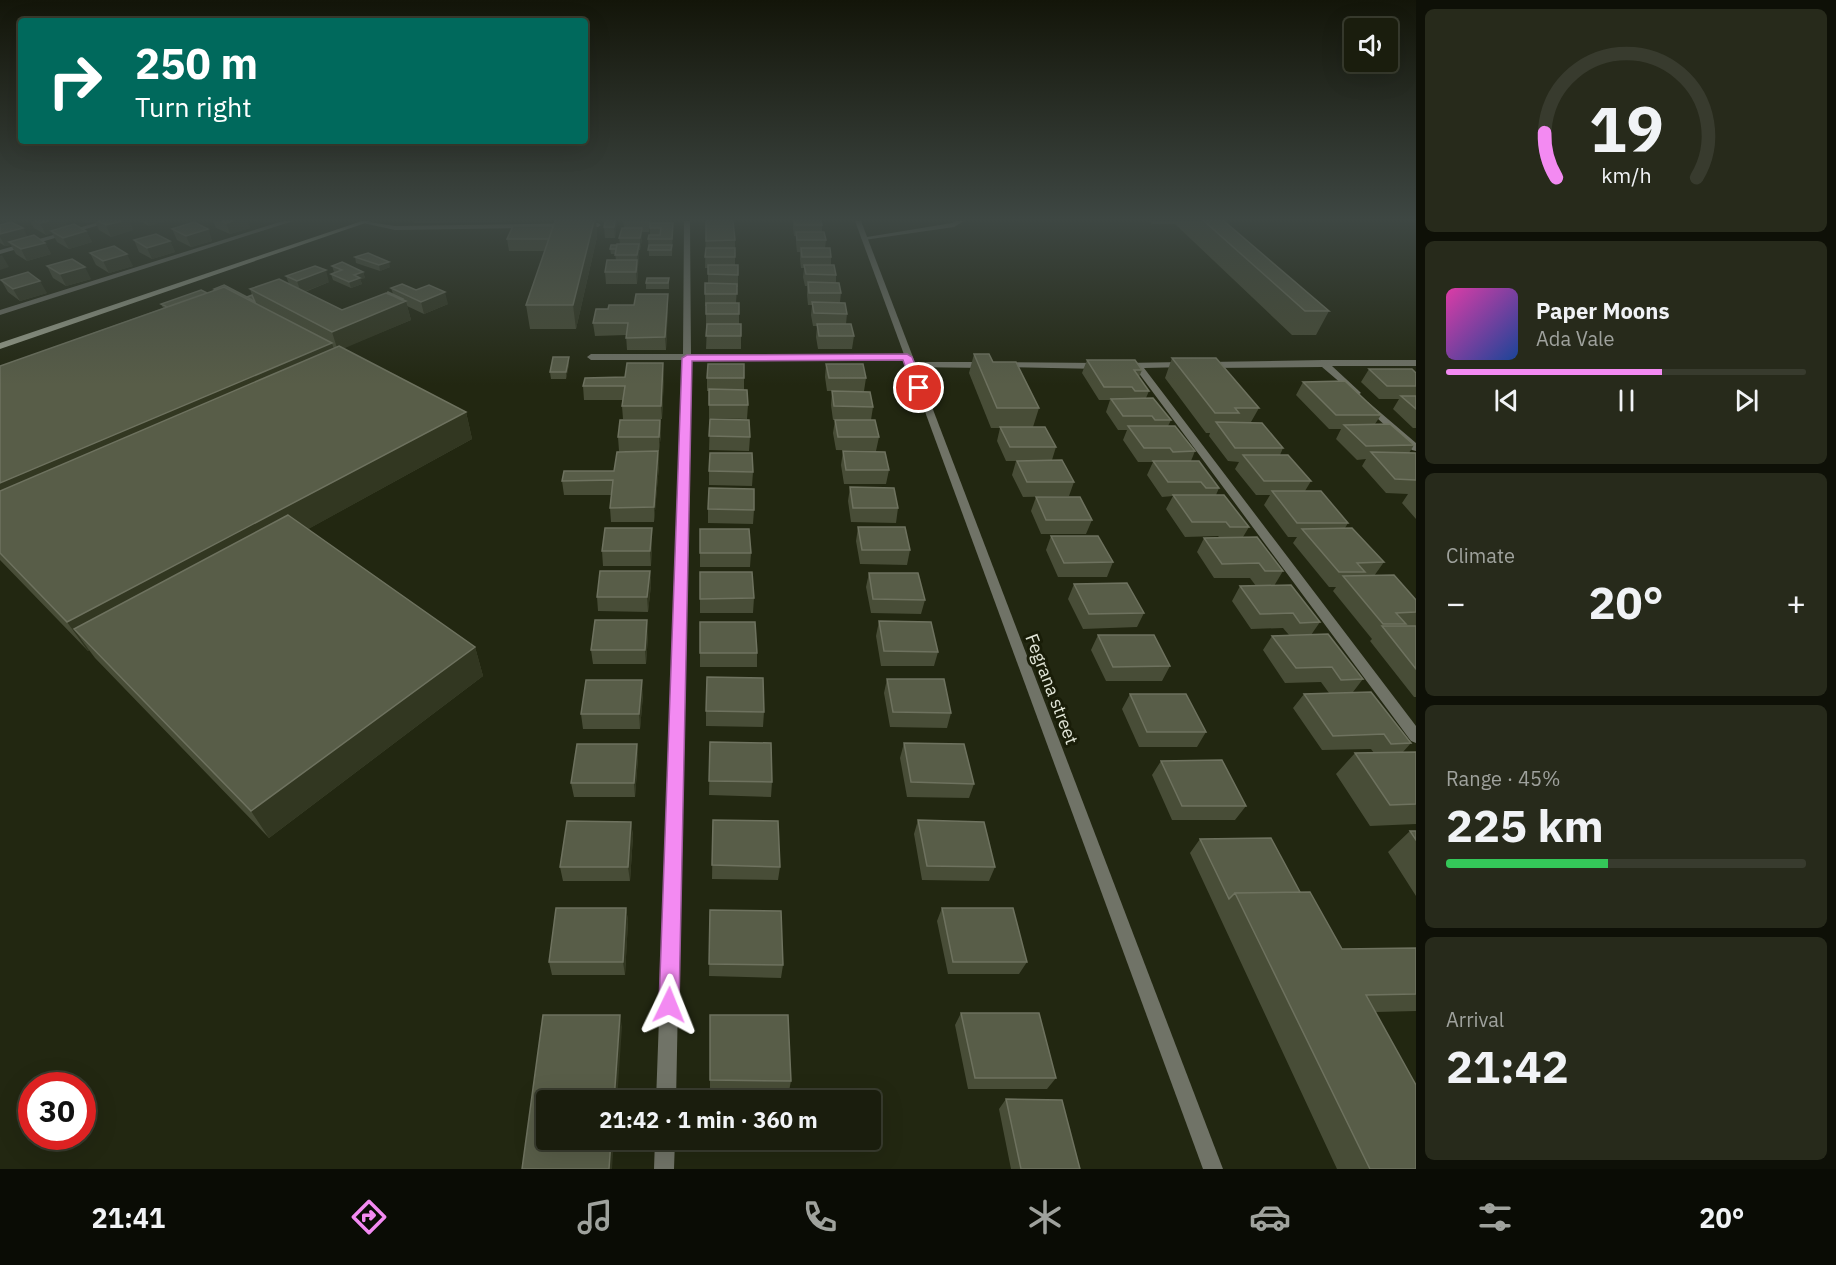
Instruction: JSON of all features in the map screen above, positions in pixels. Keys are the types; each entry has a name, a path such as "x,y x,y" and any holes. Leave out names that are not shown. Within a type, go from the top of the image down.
{"main road":[{"path":"0,346 206,276"}],"street":[{"path":"0,313 118,276"},
{"path":"666,1090 687,358 687,276"},
{"name":"Fegrana street","path":"878,276 1213,1169"},
{"path":"591,357 1138,366 1416,363"},
{"path":"1323,363 1416,448"},
{"path":"1138,366 1416,737"},
{"path":"664,1169 665,1150"}],"building":[{"path":"16,276 33,276 40,281 13,289 1,280"},
{"path":"287,276 311,276 297,281"},
{"path":"334,276 355,276 360,278 349,282"},
{"path":"536,276 580,276 573,305 526,305"},
{"path":"1265,276 1288,276 1329,311 1305,311"},
{"path":"647,278 669,278 668,283 646,283"},
{"path":"279,279 342,310 386,293 406,301 332,332 250,289"},
{"path":"808,282 839,283 841,293 809,293"},
{"path":"705,283 737,284 737,294 705,294"},
{"path":"402,284 416,290 429,285 445,292 421,302 391,288"},
{"path":"224,285 247,297 224,287 214,289"},
{"path":"224,287 332,343 0,483 0,366"},
{"path":"201,290 207,293 167,307 161,304"},
{"path":"636,294 668,294 665,337 626,338 628,323 593,323 596,309 608,309 609,305 634,305"},
{"path":"812,302 845,303 847,314 814,313"},
{"path":"706,303 739,303 739,314 706,314"},
{"path":"707,324 741,324 741,336 706,336"},
{"path":"817,324 851,324 854,336 819,336"},
{"path":"339,346 466,412 67,622 0,553 0,491"},
{"path":"974,354 989,354 993,362 1016,362 1039,408 997,408"},
{"path":"553,357 569,357 566,372 550,372"},
{"path":"1172,358 1216,358 1259,408 1235,408 1239,413 1215,413"},
{"path":"1087,360 1135,360 1142,370 1134,370 1149,391 1135,391 1132,387 1104,387"},
{"path":"627,363 663,363 661,406 622,406 625,386 583,386 585,378 625,377"},
{"path":"708,364 744,364 744,378 707,378"},
{"path":"826,364 863,364 866,378 829,378"},
{"path":"1369,369 1412,369 1416,373 1416,386 1387,386"},
{"path":"1345,381 1381,415 1336,415 1303,382"},
{"path":"709,389 747,390 748,405 709,405"},
{"path":"832,391 870,392 873,407 834,406"},
{"path":"1401,396 1416,396 1416,409"},
{"path":"1153,398 1171,420 1155,420 1152,416 1123,416 1111,399"},
{"path":"710,419 749,420 750,437 709,436"},
{"path":"620,420 660,420 659,437 618,437"},
{"path":"835,420 875,420 879,437 838,437"},
{"path":"1216,422 1262,423 1283,448 1235,448"},
{"path":"1390,424 1414,445 1366,446 1344,425"},
{"path":"1128,426 1175,426 1195,451 1173,452 1170,448 1144,448"},
{"path":"1000,427 1045,427 1056,447 1010,447"},
{"path":"658,451 654,507 610,508 613,480 562,481 564,471 614,471 617,452"},
{"path":"843,451 885,452 889,470 846,470"},
{"path":"1371,452 1416,453 1416,480 1395,479"},
{"path":"710,453 752,453 753,472 709,471"},
{"path":"1243,455 1288,455 1311,481 1264,481"},
{"path":"1062,460 1074,482 1027,482 1017,461"},
{"path":"1153,461 1199,461 1219,488 1206,488 1201,482 1168,482"},
{"path":"850,487 894,488 898,508 853,508"},
{"path":"709,488 754,489 754,510 708,509"},
{"path":"1272,491 1321,491 1348,523 1297,523"},
{"path":"1173,495 1224,495 1249,527 1230,527 1226,522 1192,522"},
{"path":"1036,497 1080,497 1092,520 1046,520"},
{"path":"288,515 475,647 251,811 74,629"},
{"path":"858,527 905,527 910,550 862,550"},
{"path":"605,528 652,528 650,551 602,551"},
{"path":"1352,528 1384,562 1357,563 1365,572 1339,572 1302,529"},
{"path":"700,529 749,529 751,553 700,553"},
{"path":"1051,536 1098,536 1113,562 1064,563"},
{"path":"1257,537 1283,571 1265,571 1259,563 1222,564 1204,538"},
{"path":"600,571 650,571 647,597 597,597"},
{"path":"700,572 752,572 754,598 700,599"},
{"path":"869,573 918,573 925,600 873,599"},
{"path":"1394,575 1416,600 1416,612 1396,613 1406,624 1383,624 1343,576"},
{"path":"1127,583 1144,613 1089,614 1074,584"},
{"path":"1291,585 1320,622 1300,623 1293,613 1260,614 1240,586"},
{"path":"595,620 647,620 645,650 591,650"},
{"path":"879,621 931,622 938,652 884,651"},
{"path":"700,622 755,622 757,653 700,653"},
{"path":"1382,626 1416,626 1416,669"},
{"path":"1328,634 1363,679 1341,680 1332,667 1296,668 1272,636"},
{"path":"1098,635 1154,635 1170,666 1113,667"},
{"path":"707,677 763,678 764,712 706,711"},
{"path":"887,679 944,679 951,713 893,712"},
{"path":"586,680 642,680 639,714 581,714"},
{"path":"1371,692 1411,743 1391,744 1384,734 1333,736 1304,694"},
{"path":"1130,694 1186,694 1206,732 1147,732"},
{"path":"710,742 771,743 772,782 709,781"},
{"path":"904,743 964,744 974,784 911,782"},
{"path":"577,744 637,744 634,783 571,783"},
{"path":"1416,752 1416,804 1390,805 1355,753"},
{"path":"1222,760 1246,806 1182,806 1161,761"},
{"path":"713,820 778,821 780,867 712,865"},
{"path":"918,820 984,822 995,867 927,866"},
{"path":"567,821 631,822 628,867 560,867"},
{"path":"1410,831 1416,831 1416,840"},
{"path":"1271,838 1300,892 1235,893 1229,899 1200,839"},
{"path":"1310,892 1342,949 1416,948 1416,994 1366,995 1416,1085 1416,1169 1370,1169 1235,893"},
{"path":"556,908 626,908 623,962 549,962"},
{"path":"942,908 1013,908 1027,962 953,962"},
{"path":"710,910 781,911 783,965 709,964"},
{"path":"961,1013 1039,1013 1056,1078 975,1078"},
{"path":"543,1015 620,1015 615,1090 536,1090 536,1150 610,1150 609,1169 522,1169"},
{"path":"710,1015 788,1015 791,1081 710,1080"},
{"path":"1006,1099 1062,1100 1080,1169 1021,1169"}],"route":[{"path":"669,1005 687,358 907,357 919,388"}]}
